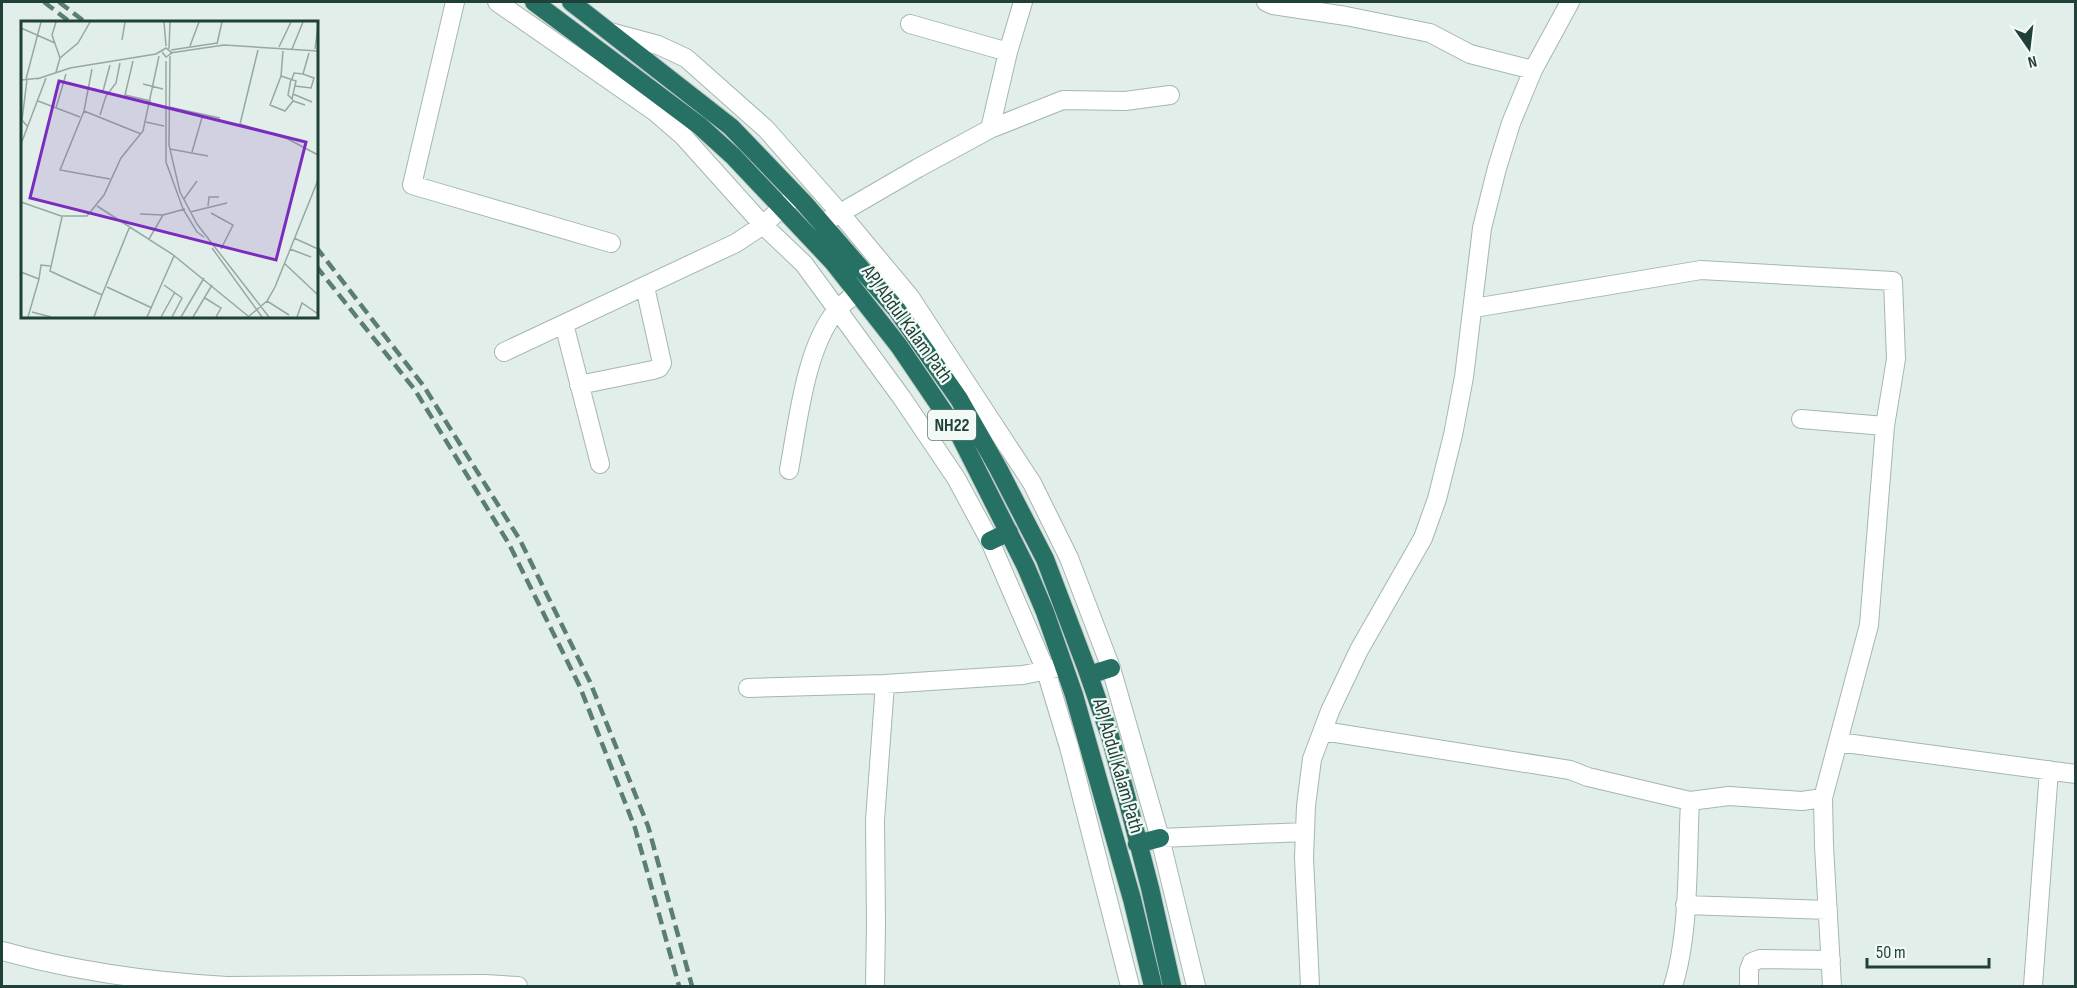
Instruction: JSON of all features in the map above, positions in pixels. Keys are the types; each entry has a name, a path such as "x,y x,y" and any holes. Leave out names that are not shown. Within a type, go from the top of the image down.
{"highway":[{"name":"APJ Abdul Kalam Path","path":"534,2 636,88 700,126 733,156 833,262 899,346 960,436 1009,532 1045,612 1064,666 1078,706 1117,843 1153,987"},
{"name":"APJ Abdul Kalam Path","path":"571,2 731,127 796,195 897,310 959,399 1045,559 1089,675 1110,736 1150,888 1172,987"},
{"path":"990,542 1009,532"},
{"path":"1089,675 1111,668"},
{"path":"1137,843 1160,838"}],"street":[{"path":"455,2 412,185 611,243"},
{"name":"NH22","path":"497,2 636,88 654,111 683,136 763,225 804,264 902,398 956,478 990,542 1046,672 1069,747 1130,987"},
{"path":"990,129 1008,52 1023,2"},
{"path":"1266,2 1430,33 1470,54 1533,70"},
{"path":"1310,987 1304,858 1306,806 1312,759 1359,650 1423,538 1437,499 1464,377 1482,228 1497,168 1511,123 1533,70 1570,2"},
{"path":"910,24 1008,52"},
{"name":"NH22","path":"610,32 658,45 686,58 766,129 910,297 1032,483 1070,558 1111,668 1160,838 1196,987"},
{"path":"822,224 990,129 1064,100 1125,101 1170,95"},
{"path":"504,352 736,243 763,225 796,195"},
{"path":"1473,308 1701,270 1893,281 1896,359 1885,426 1869,625 1823,798 1833,987"},
{"path":"579,385 659,368 662,363 645,287"},
{"path":"789,470 805,387 820,336 837,310 857,292"},
{"path":"564,324 600,464"},
{"path":"1801,419 1885,426"},
{"path":"748,688 885,684 1023,675 1046,672 1064,666"},
{"path":"875,987 875,820 885,684"},
{"path":"1323,731 1570,770 1588,777 1690,801 1729,796 1802,801 1823,798"},
{"path":"1838,742 2076,774"},
{"path":"2033,987 2049,770"},
{"path":"1673,987 1679,963 1685,905 1690,801"},
{"path":"1160,838 1305,832"},
{"path":"1685,905 1828,910"},
{"path":"2,951 46,962 186,984 227,986 485,984 518,987"},
{"path":"1749,987 1749,970 1752,962 1760,959 1831,960"}],"railway":[{"path":"44,2 69,21"},
{"path":"59,2 84,21"},
{"path":"318,250 423,385 520,540 590,682 648,826 692,986"},
{"path":"318,269 415,390 509,544 580,687 635,828 679,986"}]}
